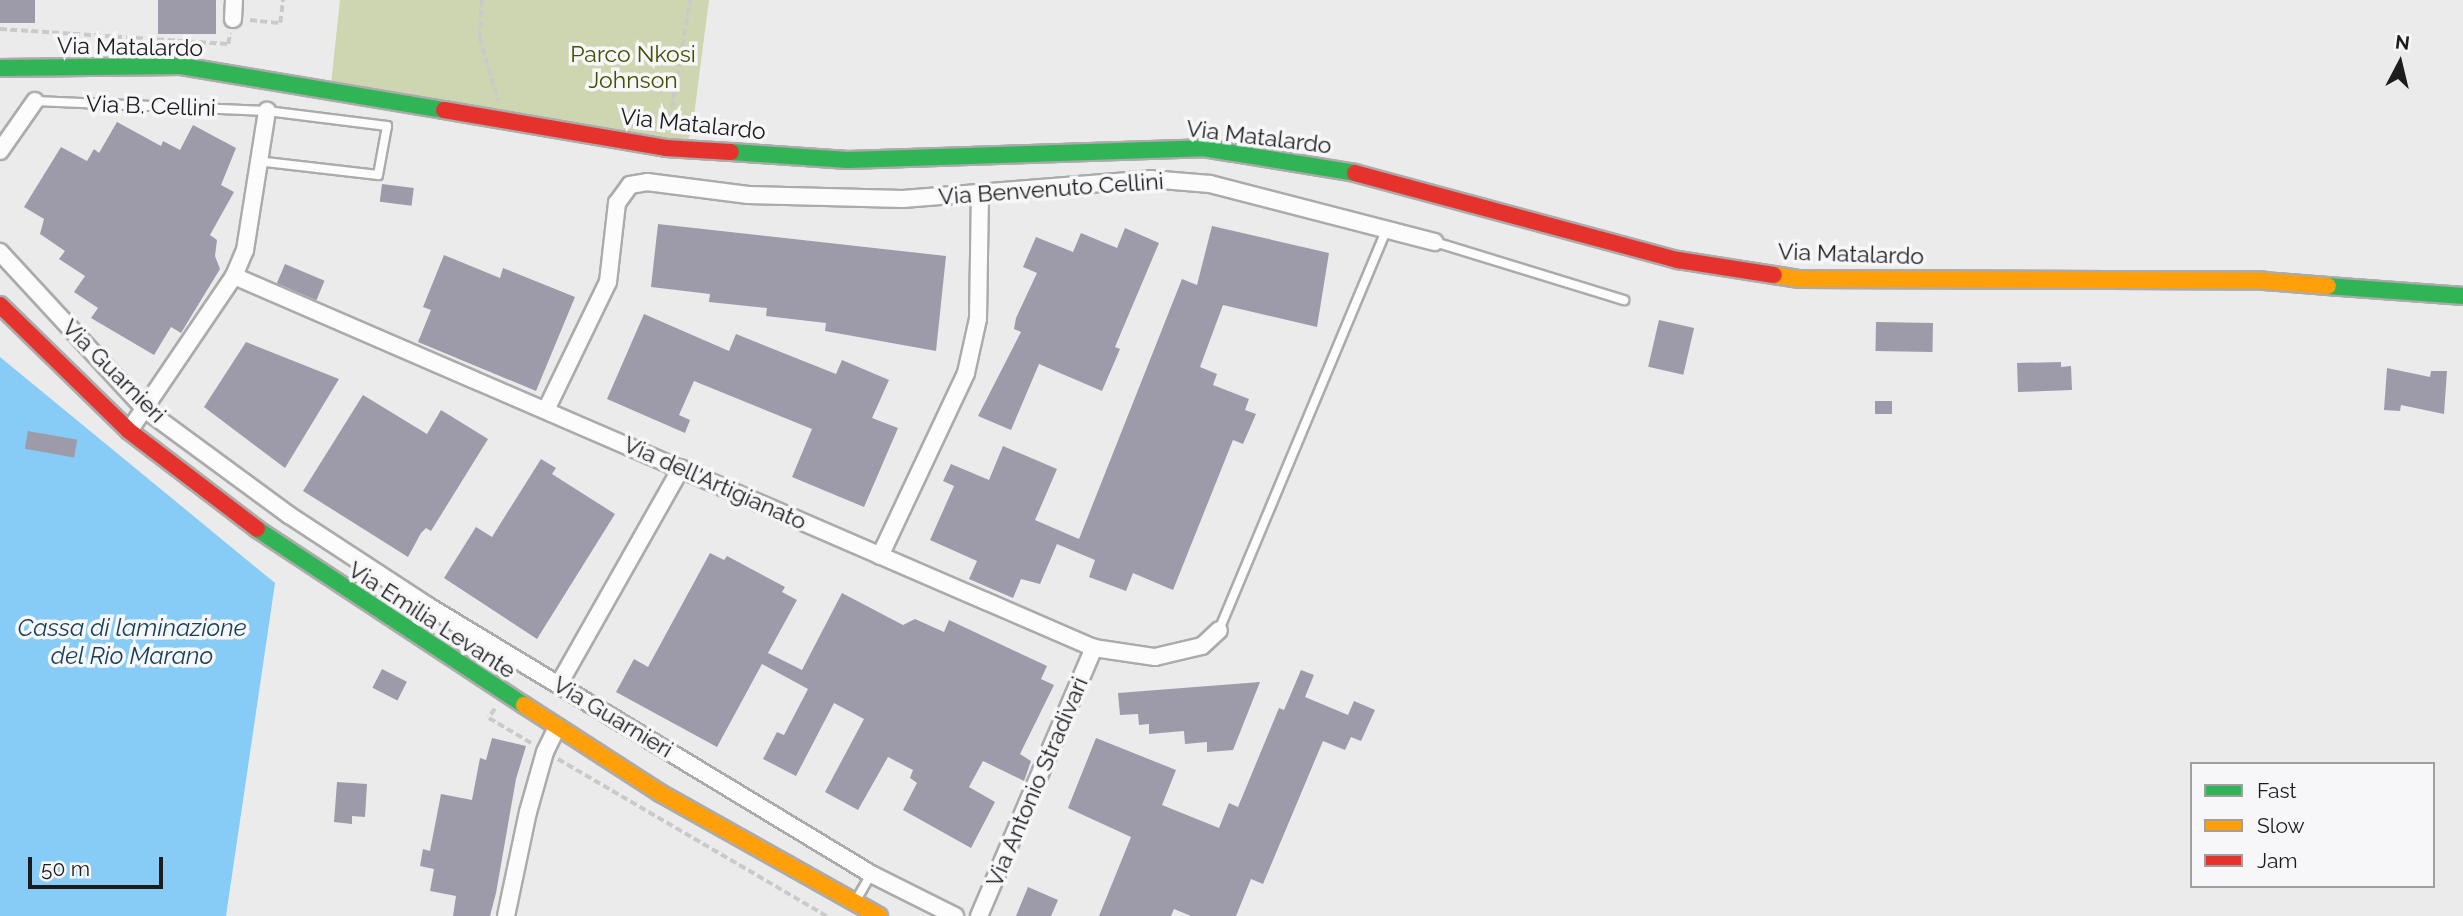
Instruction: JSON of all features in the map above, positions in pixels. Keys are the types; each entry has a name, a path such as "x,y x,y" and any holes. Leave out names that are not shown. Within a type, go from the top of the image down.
{"street":[{"path":"233,19 234,0"},
{"name":"Via Matalardo","path":"0,68 181,66 666,148 848,160 1203,148 1305,162 1404,184 1678,260 1800,279 2264,281 2463,296"},
{"path":"0,151 35,102"},
{"path":"129,431 146,410 234,276 245,250 267,111"},
{"name":"Via Benvenuto Cellini","path":"546,410 608,282 617,202 630,185 647,182 748,195 864,198 979,194 1150,179 1210,184 1435,242"},
{"path":"880,556 965,373 978,319 979,194"},
{"name":"Via Guarnieri","path":"0,252 146,410 289,515 428,606 871,874 955,916"},
{"name":"Via dell'Artigianato","path":"234,276 1094,648 1156,657 1202,646 1219,630"},
{"name":"Via Emilia Levante","path":"0,305 129,431 282,548 409,633 660,793 879,916"},
{"path":"559,684 681,468"},
{"name":"Via Antonio Stradivari","path":"979,916 1094,648"},
{"path":"506,916 545,751 558,727"}],"lane":[{"name":"Via B. Cellini","path":"35,102 267,111 387,126 378,175 257,161"},
{"path":"1219,630 1388,228"},
{"name":"Via Benvenuto Cellini","path":"1435,242 1624,300"},
{"path":"409,633 428,606"},
{"path":"855,902 871,874"}],"path":[{"path":"0,29 228,44 233,19 280,23 283,0"},
{"path":"482,0 480,38 505,121"},
{"path":"666,148 690,0"},
{"path":"489,718 641,812 827,916"}],"green space":[{"name":"Parco Nkosi Johnson","path":"340,0 709,0 692,131 686,143 331,84"}],"water":[{"name":"Cassa di laminazione del Rio Marano","path":"0,357 275,583 226,916 0,916"}],"building":[{"path":"0,0 35,0 35,23 0,23"},
{"path":"158,0 216,0 216,34 158,34"},
{"path":"117,122 161,146 163,141 180,150 193,125 236,148 221,185 234,192 210,235 217,240 215,256 220,269 181,333 171,327 154,355 91,318 98,308 74,292 85,276 59,259 65,251 40,234 44,219 24,207 61,147 87,161 94,149 99,153"},
{"path":"382,184 414,188 412,206 380,202"},
{"path":"658,224 946,256 936,351 825,331 826,323 766,316 767,308 709,302 710,294 651,287"},
{"path":"1212,226 1329,253 1317,327 1223,305 1200,367 1217,374 1213,385 1249,399 1245,410 1256,414 1243,444 1233,440 1173,590 1133,573 1126,591 1089,577 1095,560 1057,544 1040,584 1021,579 1013,598 969,579 977,561 930,540 954,486 943,481 951,464 989,480 1003,446 1057,469 1035,520 1079,539 1182,279 1197,285"},
{"path":"1125,228 1159,243 1115,347 1120,349 1102,391 1039,364 1011,430 978,416 1021,332 1014,329 1016,318 1037,273 1023,267 1036,237 1073,252 1081,233 1117,248"},
{"path":"444,255 500,278 503,268 575,297 536,391 418,342 431,310 423,307"},
{"path":"285,264 325,281 316,300 277,283"},
{"path":"644,314 729,351 736,334 836,374 842,360 889,380 872,418 898,428 864,507 792,477 812,429 694,381 679,415 690,420 685,433 607,399"},
{"path":"1659,320 1694,328 1683,375 1648,367"},
{"path":"1876,322 1933,323 1932,352 1875,351"},
{"path":"246,342 339,379 285,468 204,407"},
{"path":"2061,362 2061,367 2071,366 2072,390 2018,392 2017,363"},
{"path":"2387,368 2430,377 2431,371 2447,371 2444,414 2401,405 2400,411 2384,410"},
{"path":"363,395 427,434 441,410 488,439 431,531 426,528 421,533 408,557 303,491"},
{"path":"1875,401 1892,401 1892,414 1875,414"},
{"path":"28,431 77,440 74,457 25,449"},
{"path":"541,459 556,468 552,474 615,514 537,639 444,578 476,527 492,537"},
{"path":"710,553 724,560 727,556 785,587 782,592 797,600 768,653 802,670 842,593 903,625 915,619 944,632 949,620 1047,666 1041,679 1054,685 1020,754 1031,761 1024,781 983,761 969,787 995,802 971,848 903,810 917,783 910,778 913,770 888,757 858,810 825,792 864,719 834,703 796,776 763,759 777,732 784,735 808,689 762,664 717,747 616,692 634,659 648,667"},
{"path":"382,669 407,682 397,700 372,688"},
{"path":"1301,670 1314,675 1305,697 1348,715 1354,701 1375,710 1361,741 1351,737 1345,750 1323,741 1263,884 1251,879 1236,916 1191,916 1174,909 1171,916 1099,916 1131,837 1068,808 1096,738 1176,770 1162,805 1219,828 1229,803 1238,807 1279,708 1284,710"},
{"path":"1260,682 1233,750 1207,752 1207,742 1185,744 1184,731 1149,734 1149,724 1139,725 1138,714 1120,715 1118,693"},
{"path":"492,738 526,746 516,779 496,893 490,916 453,916 456,896 430,891 434,869 420,866 423,849 430,851 441,794 472,800 480,758 486,760"},
{"path":"337,782 367,784 365,817 352,816 352,824 334,822"},
{"path":"1028,887 1058,900 1051,916 1016,916"}],"traffic: fast":[{"path":"0,68 181,66 444,110"},
{"path":"731,152 848,160 1203,148 1355,173"},
{"path":"2328,286 2463,296"},
{"path":"257,529 524,705"}],"traffic: slow":[{"path":"1774,275 1800,279 2264,281 2328,286"},
{"path":"524,705 660,793 879,916"}],"traffic: jam":[{"path":"444,110 666,148 731,152"},
{"path":"1355,173 1678,260 1774,275"},
{"path":"0,305 129,431 257,529"}]}
